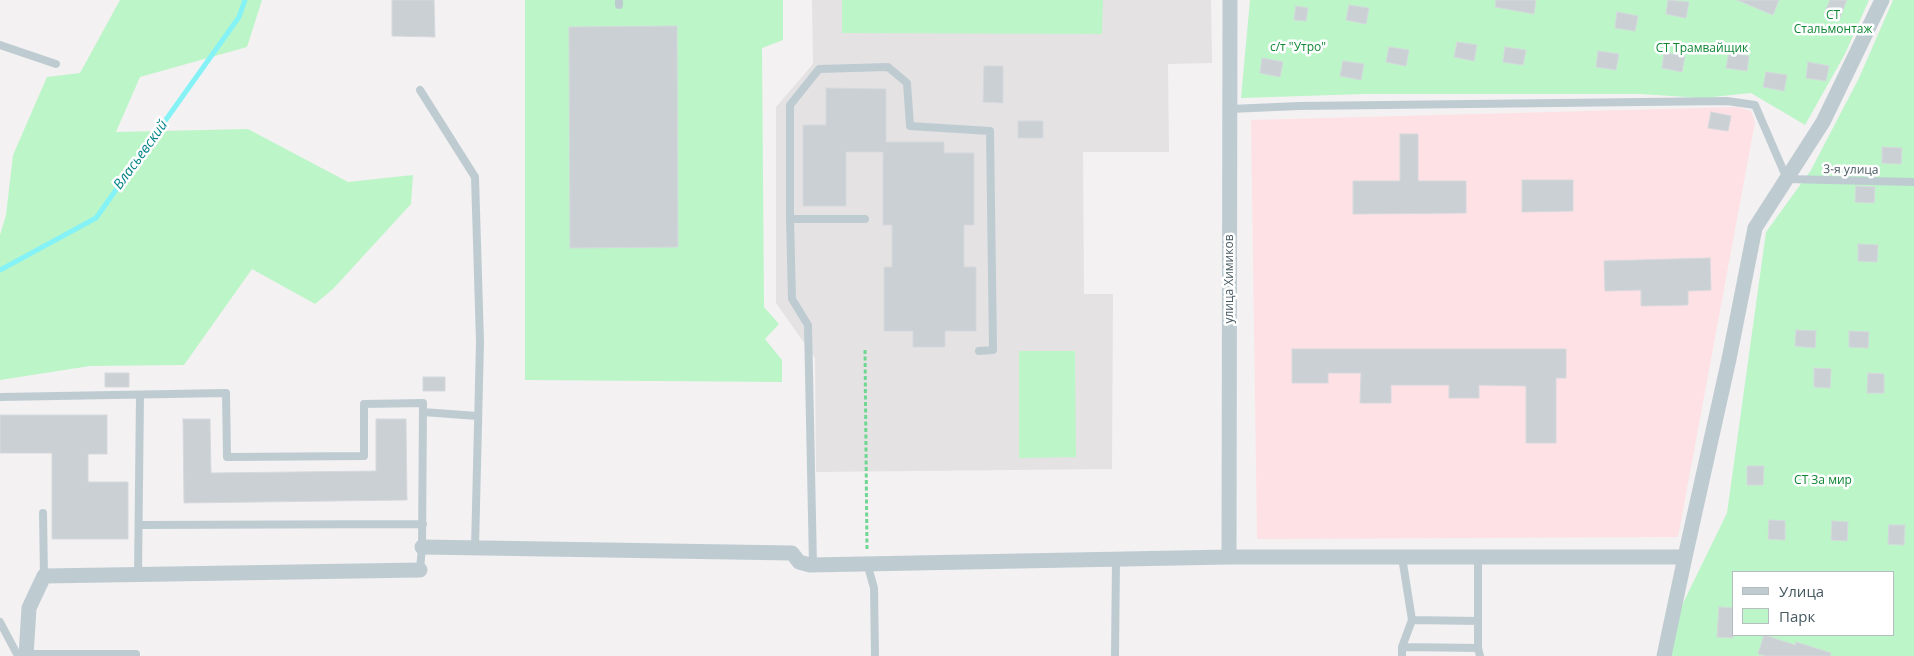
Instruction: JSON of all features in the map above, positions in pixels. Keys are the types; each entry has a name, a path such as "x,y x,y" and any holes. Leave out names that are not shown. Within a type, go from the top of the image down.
{"street":[{"name":"улица Химиков","path":"1229,557 1230,0"},
{"path":"1664,656 1755,228 1823,122 1882,0"},
{"path":"422,546 792,553 800,562 813,565 1229,557 1685,556"},
{"path":"24,655 29,608 44,576 420,570"}],"lane":[{"path":"0,45 56,64"},
{"path":"813,565 808,325 792,299 790,105 819,69 888,67 907,83 910,126 990,131 993,350 979,351"},
{"path":"420,90 476,177 480,342 475,548"},
{"path":"1230,109 1299,106 1727,101 1755,105 1787,179"},
{"name":"3-я улица","path":"1787,179 1914,182"},
{"path":"790,219 865,219"},
{"path":"0,397 226,393 227,457 364,456 364,404 423,403 422,546 420,570"},
{"path":"138,575 140,395"},
{"path":"423,412 477,416"},
{"path":"43,512 44,576"},
{"path":"139,525 422,524"},
{"path":"1402,557 1412,620 1402,647 1402,656"},
{"path":"1402,647 1479,652 1478,557"},
{"path":"1115,656 1116,560"},
{"path":"867,563 874,588 875,656"},
{"path":"1412,620 1478,621"},
{"path":"0,622 24,655 136,654 136,656"}],"path":[{"path":"865,350 867,563"}],"shaded area":[{"path":"812,0 1211,0 1212,63 1168,64 1169,152 1083,152 1084,294 1113,294 1112,469 816,472 815,358 776,303 776,107 813,64"},
{"path":"1738,107 1751,111 1755,122 1678,537 1257,539 1251,120"}],"green space":[{"path":"120,0 262,0 247,47 140,77 116,132 248,129 348,182 413,175 411,204 333,289 315,304 252,269 184,365 90,366 0,380 0,235 6,215 13,155 47,77 80,73"},
{"path":"525,0 783,0 783,40 762,48 764,307 779,324 765,339 782,360 782,382 525,380"},
{"path":"842,0 1103,0 1102,34 842,33"},
{"name":"СТ Трамвайщик","path":"1250,0 1869,0 1845,54 1805,125 1751,93 1703,98 1640,94 1364,94 1241,98"},
{"name":"СТ За мир","path":"1893,0 1914,0 1914,656 1663,656 1666,638 1727,513 1766,232 1811,170 1859,78"},
{"path":"1019,351 1075,351 1076,457 1019,458"}],"building":[{"path":"392,0 434,0 435,37 392,36"},
{"path":"1496,0 1536,0 1534,14 1495,7"},
{"path":"1668,0 1689,2 1686,18 1666,14"},
{"path":"1737,0 1779,0 1773,15"},
{"path":"1830,0 1847,0 1839,20 1824,14"},
{"path":"1349,5 1369,8 1366,24 1346,20"},
{"path":"1296,6 1308,8 1306,21 1294,20"},
{"path":"1617,12 1638,16 1635,31 1615,28"},
{"path":"677,26 678,247 570,248 569,27"},
{"path":"1457,42 1477,45 1474,61 1454,57"},
{"path":"1389,47 1409,50 1406,66 1386,62"},
{"path":"1505,47 1526,50 1523,65 1503,62"},
{"path":"1598,51 1619,54 1616,70 1596,67"},
{"path":"1729,52 1749,56 1747,71 1726,68"},
{"path":"1664,53 1685,56 1682,72 1662,68"},
{"path":"1262,58 1283,62 1280,77 1260,73"},
{"path":"1343,61 1364,64 1361,80 1340,76"},
{"path":"1808,62 1829,66 1826,81 1806,78"},
{"path":"984,66 1003,66 1003,103 983,102"},
{"path":"1766,72 1787,75 1784,91 1763,87"},
{"path":"826,88 886,89 886,142 944,142 944,153 974,153 974,225 964,225 964,267 976,267 976,331 945,331 945,347 913,347 913,331 884,331 884,267 892,267 892,225 883,225 883,152 846,152 846,206 803,206 803,125 826,125"},
{"path":"1711,112 1731,116 1728,131 1708,128"},
{"path":"1018,121 1043,121 1043,138 1018,138"},
{"path":"1400,134 1418,134 1418,181 1466,181 1466,213 1353,214 1353,181 1400,181"},
{"path":"1882,147 1902,148 1901,164 1882,163"},
{"path":"1522,180 1573,180 1573,211 1522,212"},
{"path":"1856,186 1875,187 1874,203 1855,202"},
{"path":"1858,244 1878,245 1877,262 1858,261"},
{"path":"1710,258 1711,290 1688,291 1688,305 1641,306 1641,290 1605,291 1604,261"},
{"path":"1796,330 1816,331 1815,348 1795,346"},
{"path":"1849,331 1869,332 1868,348 1849,347"},
{"path":"1292,349 1566,349 1566,378 1556,378 1556,443 1526,443 1526,386 1479,385 1479,398 1449,398 1449,385 1391,385 1391,403 1360,403 1361,373 1328,373 1328,383 1292,383"},
{"path":"1814,368 1831,369 1830,388 1814,387"},
{"path":"105,373 129,373 129,387 105,387"},
{"path":"1868,373 1884,374 1884,393 1867,393"},
{"path":"423,377 445,377 445,391 423,391"},
{"path":"0,415 107,415 107,454 88,454 88,482 128,482 128,539 52,539 52,453 0,453"},
{"path":"183,419 210,419 211,473 376,471 376,419 406,419 407,500 184,503"},
{"path":"1747,466 1764,466 1763,485 1747,485"},
{"path":"1769,520 1785,521 1785,540 1768,539"},
{"path":"1832,521 1848,522 1847,541 1831,540"},
{"path":"1889,525 1905,525 1904,545 1888,544"},
{"path":"1719,607 1732,608 1733,638 1717,637"},
{"path":"1764,636 1795,645 1796,642 1831,653 1830,656 1766,656 1758,654"}],"waterway":[{"name":"Власьевский","path":"0,270 96,218 239,17 245,0"}],"park label":[{"name":"СТ Стальмонтаж","path":"1833,23"},
{"name":"с/т \"Утро\"","path":"1298,48"}]}
